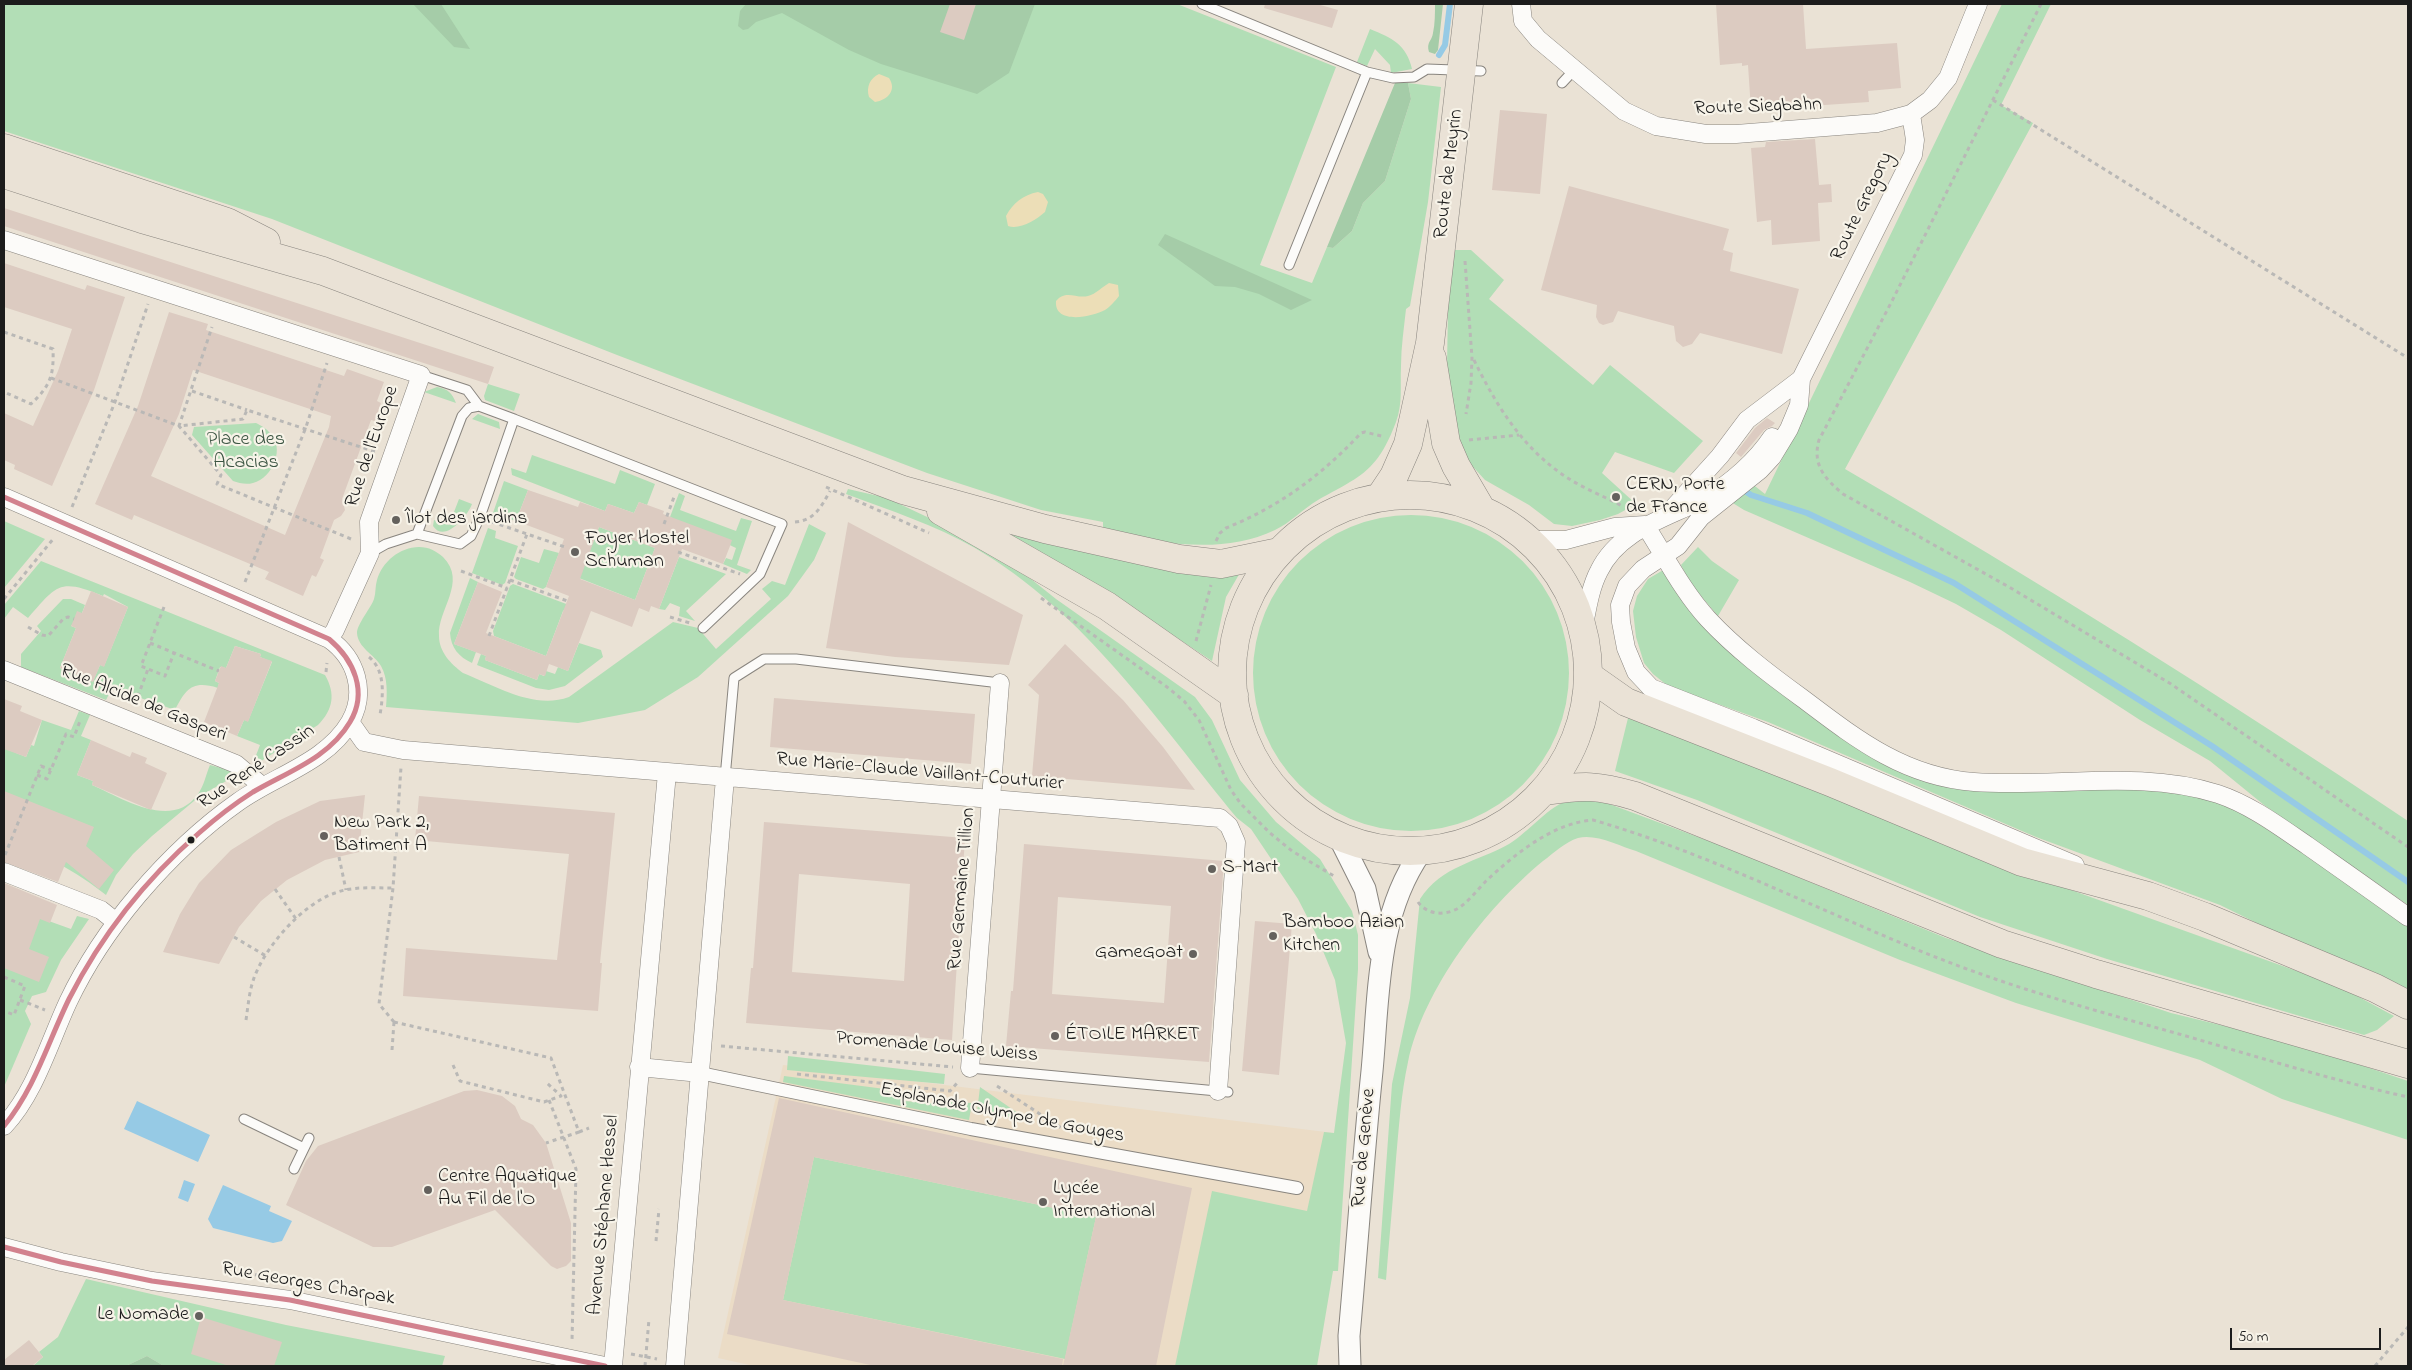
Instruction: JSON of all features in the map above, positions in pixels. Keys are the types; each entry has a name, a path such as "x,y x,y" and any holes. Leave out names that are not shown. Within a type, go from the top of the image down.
{"main road":[{"name":"Route de Meyrin","path":"1380,497 1394,476 1408,444 1430,343 1471,70 1469,4"},
{"path":"4,148 125,186 227,222 323,271"},
{"path":"4,174 142,219 323,271 903,490 1045,529 1179,559 1214,563 1233,562 1280,552"},
{"name":"Route de Meyrin","path":"1430,343 1456,466 1480,507"},
{"path":"903,490 1107,606 1234,696"},
{"path":"1399,494 1444,497 1480,507 1513,526 1529,540 1556,570 1566,586 1583,630 1589,676 1584,714 1576,740 1557,776 1545,791 1519,815 1491,832 1468,842 1421,852 1378,850 1357,844 1339,836 1300,812 1261,770 1245,738 1234,696 1233,654 1240,616 1256,582 1280,552 1296,536 1342,508 1380,497 1399,494"},
{"path":"1589,676 1626,702 1830,782 2022,862 2148,896 2205,917 2408,1004"},
{"path":"1545,791 1602,786 1635,796 2002,944 2105,977 2408,1064"}],"street":[{"path":"1911,114 1930,100 1948,78 1978,4"},
{"name":"Route Siegbahn","path":"1522,12 1538,39 1575,68 1624,111 1639,120 1656,126 1690,133 1736,134 1877,123 1911,114"},
{"name":"Route Gregory","path":"1583,630 1599,570 1618,547 1645,524 1707,496 1743,470 1764,449 1794,403 1801,379 1913,155 1915,140 1911,114"},
{"path":"4,158 94,185 125,186"},
{"name":"Rue de l'Europe","path":"4,240 421,375 369,522 370,553 335,630 329,639"},
{"name":"Route Gregory","path":"1668,514 1720,456 1747,420 1801,379"},
{"name":"Route Gregory","path":"1801,379 1799,405 1789,429 1772,457 1760,470 1701,517 1678,546 1643,569 1624,591 1620,605 1621,622 1631,662 1636,672 1651,688 1754,728 2148,896"},
{"path":"4,497 239,598 329,639"},
{"path":"1645,524 1694,602 1730,640 1768,673 1880,754 1925,773 1974,782 2141,782 2173,785 2218,794 2236,801 2284,830 2408,917"},
{"name":"Route Gregory","path":"1529,540 1573,540 1616,527 1645,524"},
{"name":"Rue René Cassin","path":"4,1126 23,1100 69,1000 90,962 116,922 138,894 192,840 223,813 262,786 330,746 350,722 358,697 356,674 352,663 337,644 329,639"},
{"name":"Rue Alcide de Gasperi","path":"4,670 236,764 262,786"},
{"name":"Rue Germaine Tillion","path":"970,1068 1000,683"},
{"name":"Rue Marie-Claude Vaillant-Couturier","path":"350,722 364,742 403,750 1220,818 1230,826 1236,842 1223,1092"},
{"name":"Avenue Stéphane Hessel","path":"614,1358 667,773"},
{"path":"675,1365 726,778"},
{"name":"Rue de Genève","path":"1339,836 1365,889 1380,960"},
{"name":"Rue de Genève","path":"1350,1366 1349,1336 1380,960 1399,892 1411,866 1421,852"},
{"path":"4,872 101,910 116,922"},
{"path":"640,1067 700,1073"},
{"name":"Esplanade Olympe de Gouges","path":"700,1073 971,1129 1297,1188"},
{"name":"Rue Georges Charpak","path":"4,1247 152,1282 290,1300 579,1364 605,1366"},
{"name":"Rue de Genève","path":"1337,1366 1349,1336"}],"lane":[{"path":"1202,4 1367,72 1394,78 1414,77 1427,69 1471,70"},
{"path":"1562,83 1575,68"},
{"path":"1289,265 1367,72"},
{"path":"421,375 467,390 479,406 782,524 760,574 703,628"},
{"path":"417,534 462,416 469,408 479,406"},
{"path":"370,553 386,544 417,534 460,544 471,536 480,518 514,420"},
{"path":"726,778 734,678 764,659 796,659 1000,683"},
{"name":"Promenade Louise Weiss","path":"970,1068 1223,1092"},
{"path":"244,1119 304,1148"},
{"path":"294,1169 309,1138"}],"path":[{"path":"2041,4 1892,301 1819,440 1816,455 1821,470 1828,481 1843,494 2009,587 2171,684 2408,847"},
{"path":"1993,100 2408,358"},
{"path":"4,599 65,524 115,402 153,287"},
{"path":"179,426 213,325 225,328 231,313"},
{"path":"1450,442 1462,432 1472,383 1470,331"},
{"path":"4,332 53,349 51,378 43,393 30,404 4,392"},
{"path":"239,598 306,427 333,346"},
{"path":"1472,358 1503,413 1519,435 1542,458 1560,473 1632,512 1645,524"},
{"path":"51,378 179,426 243,419 248,410"},
{"path":"192,391 306,427 393,458"},
{"path":"179,426 221,475 217,484 353,540 370,553"},
{"path":"1167,687 1200,632 1209,596 1216,540 1220,533 1226,528 1289,496 1338,458 1361,434 1374,433 1408,444"},
{"path":"1450,442 1519,435"},
{"path":"664,524 679,484"},
{"path":"822,484 830,491 930,534"},
{"path":"782,524 802,522 812,518 819,511 830,491"},
{"path":"480,518 565,547"},
{"path":"489,636 527,534"},
{"path":"678,552 755,579"},
{"path":"461,571 507,588"},
{"path":"510,580 570,602"},
{"path":"1036,595 1184,701 1199,720 1231,790 1242,804 1270,833 1292,851 1339,880"},
{"path":"164,607 141,666 165,676 174,653"},
{"path":"670,617 703,628"},
{"path":"28,627 42,635 48,636 64,618 74,619"},
{"path":"150,643 219,671"},
{"path":"327,658 331,663"},
{"path":"378,667 382,690 380,715"},
{"path":"128,720 148,670"},
{"path":"37,775 47,779 66,734 74,737 87,704"},
{"path":"403,750 393,888 379,1004 394,1022 551,1058 578,1132"},
{"path":"4,858 41,766 51,770"},
{"path":"1417,901 1422,908 1430,912 1452,912 1504,864 1528,848 1560,829 1579,822 1594,820 1715,865 1924,953 1994,978 2066,1002 2343,1082 2408,1097"},
{"path":"339,857 346,890"},
{"path":"246,1020 253,981 266,956 274,942 303,912 334,893 346,890 393,888"},
{"path":"275,889 296,919"},
{"path":"234,937 266,956"},
{"path":"4,977 25,986 14,1015 4,1011"},
{"path":"20,1000 50,1012"},
{"path":"392,1050 394,1022"},
{"name":"Promenade Louise Weiss","path":"702,1044 970,1068"},
{"path":"453,1065 460,1081 544,1102 561,1096 547,1082"},
{"path":"791,1074 950,1091 970,1068 1066,1131"},
{"path":"549,1100 576,1169 572,1341"},
{"path":"546,1143 589,1128"},
{"path":"656,1241 659,1209"},
{"path":"645,1366 650,1319"},
{"path":"2375,1366 2408,1327"},
{"path":"614,1358 646,1357 675,1365"}],"shaded area":[{"name":"Lycée International","path":"783,1065 1334,1133 1317,1366 754,1366 718,1358"}],"green space":[{"path":"4,4 1177,4 1336,67 1260,265 1312,283 1327,247 1333,248 1352,231 1363,203 1385,181 1411,99 1408,83 1441,87 1428,202 1410,306 1406,309 1401,352 1400,401 1396,422 1382,452 1366,471 1346,485 1318,500 1286,524 1254,538 1233,543 1211,545 1167,543 1103,532 1103,522 1041,510 927,473 617,355 272,219 4,131"},
{"path":"413,4 441,4 470,49 454,47"},
{"path":"746,4 1035,4 1009,73 977,94 881,64 849,50 782,13 756,22 748,29 743,30 738,26 740,11"},
{"path":"1435,4 1443,4 1438,50 1435,54 1429,52 1428,46 1434,30"},
{"path":"2002,4 2051,4 2001,105 2033,123 1845,469 2130,640 2408,821 2408,905 2264,805 2210,761 2140,720 2001,630 1956,604 1910,582 1744,510 1728,500 1751,483 1765,494"},
{"path":"1370,29 1397,43 1406,53 1412,69 1391,73 1390,65 1375,49 1367,66 1357,62"},
{"path":"1395,83 1408,83 1411,99 1385,181 1363,203 1352,231 1333,248 1327,247"},
{"path":"1165,234 1312,300 1291,310 1259,294 1235,287 1215,286 1158,245"},
{"path":"1454,250 1471,250 1504,280 1489,299 1593,385 1610,365 1703,441 1674,473 1615,452 1602,473 1636,504 1618,514 1572,526 1554,524 1529,505 1485,480 1475,469 1461,459 1447,367 1448,307"},
{"path":"488,384 520,394 514,411 485,400 484,396"},
{"path":"437,387 449,392 456,403 424,392"},
{"path":"478,414 499,422 500,429 472,419"},
{"name":"Place des Acacias","path":"256,423 266,429 274,438 277,453 271,469 266,475 250,484 233,481 192,435 194,427"},
{"path":"532,455 615,484 620,470 655,484 647,505 639,502 634,513 608,504 605,511 512,475 511,468 526,473"},
{"path":"504,481 528,490 516,521 493,513"},
{"path":"848,489 887,498 963,534 1031,579 1056,599 1195,697 1212,720 1240,780 1276,822 1320,859 1352,911 1358,935 1358,969 1338,1271 1333,1271 1317,1366 1175,1366 1212,1191 1307,1211 1324,1132 1334,1133 1346,1043 1335,980 1316,934 1298,899 1251,829 1237,818 1118,671 1051,604 1015,574 975,548 928,525 846,494"},
{"path":"679,493 685,496 680,510 736,531 741,518 752,521 737,565 751,570 747,574 723,564 726,558 732,560 736,548 670,517"},
{"path":"459,499 472,504 470,509 456,526 444,532 438,531 433,526 434,520 449,525"},
{"path":"1411,515 1442,518 1472,527 1499,542 1523,561 1542,585 1557,612 1566,642 1569,673 1566,704 1557,734 1542,761 1523,785 1499,804 1472,819 1442,828 1411,831 1380,828 1350,819 1323,804 1299,785 1280,761 1265,734 1256,704 1253,673 1256,642 1265,612 1280,585 1299,561 1323,542 1350,527 1380,518"},
{"path":"978,517 1241,571 1226,597 1212,661 1100,587"},
{"path":"4,521 45,539 4,588"},
{"path":"809,524 826,533 814,560 788,596 698,677 645,710 578,723 386,707 387,686 381,666 363,647 358,638 358,629 374,599 377,580 383,567 393,557 405,550 423,547 435,551 443,557 450,567 453,576 450,596 442,616 439,636 443,652 450,662 463,673 515,695 542,701 569,697 673,622 698,628 716,649 771,599 762,589 772,581 785,585"},
{"path":"599,527 655,548 635,600 579,578"},
{"path":"488,528 496,531 495,538 518,546 505,583 502,585 472,573"},
{"path":"1698,547 1712,561 1739,580 1718,616 1690,583 1681,565"},
{"path":"544,549 559,553 546,587 543,589 514,577 521,557 539,563"},
{"path":"679,557 726,574 686,611 695,621 679,616 680,607 670,603 665,610 659,609"},
{"path":"41,561 325,675 332,695 327,714 318,725 261,761 255,758 260,745 237,736 244,720 248,721 272,662 260,657 261,654 235,646 226,668 220,667 215,681 219,683 218,688 202,685 191,688 175,710 112,688 106,700 21,667 21,654 41,631 37,626 63,599 71,599 85,605 82,613 71,626 76,628 60,668 93,681 100,665 104,666 128,607 104,594 103,596 88,590 68,586 53,592 28,618 13,607 4,619 4,605"},
{"path":"1665,569 1834,731 1873,758 1933,784 1965,789 2170,791 2226,804 2301,850 2408,925 2408,991 2271,930 2220,905 2036,837 1768,722 1668,686 1653,674 1644,663 1636,637 1633,611 1637,596 1648,579"},
{"path":"470,578 478,582 454,644 476,652 472,663 456,651 450,633"},
{"path":"513,584 569,605 563,611 546,656 494,636 493,631 510,586"},
{"path":"579,643 601,650 603,657 565,686 549,690 536,688 477,665 481,654 486,656 485,660 537,680 539,674 544,676 546,671 555,674 558,667 568,671"},
{"path":"79,711 90,715 81,736 91,740 77,775 93,781 92,785 132,803 161,811 175,810 187,805 198,794 210,765 229,770 235,776 200,796 152,836 133,854 116,875 106,895 58,863 4,842 4,748 26,757 31,745 34,746 42,720 71,730"},
{"path":"1628,718 1717,748 2032,876 2305,974 2346,990 2394,1016 2377,1030 2364,1035 2107,959 1980,917 1697,800 1615,771"},
{"path":"1593,795 1612,805 1722,846 1946,938 2171,1013 2298,1044 2408,1081 2408,1140 2282,1099 2200,1060 2016,1003 1900,960 1636,851 1615,843 1585,837 1573,840 1555,851 1521,880 1500,902 1460,952 1442,979 1428,1006 1416,1034 1408,1062 1399,1123 1386,1280 1378,1278 1392,1084 1410,998 1420,899 1438,879 1460,866 1509,844 1546,813 1562,803 1573,798"},
{"path":"4,905 71,929 77,916 89,919 61,960 46,992 32,996 25,1011 31,1024 4,1087"},
{"path":"788,1056 945,1074 944,1084 787,1070"},
{"path":"784,1076 885,1089 905,1101 938,1104 946,1102 972,1103 969,1120 783,1082"},
{"path":"980,1087 1028,1120 977,1112"},
{"path":"814,1157 1096,1217 1065,1359 783,1300"},
{"path":"86,1279 286,1325 445,1356 442,1366 164,1366 147,1356 126,1366 33,1366 43,1357 39,1352 58,1337"},
{"path":"147,1356 164,1366 126,1366"}],"sand":[{"path":"879,74 889,78 892,90 887,97 875,102 869,97 868,86 871,80"},
{"path":"1038,192 1043,194 1048,202 1045,212 1033,221 1018,227 1008,226 1006,216 1012,207 1023,197"},
{"path":"1109,283 1118,285 1119,296 1111,306 1099,313 1075,317 1061,314 1057,309 1056,301 1060,297 1067,295 1088,296"}],"water":[{"path":"137,1101 210,1135 198,1162 124,1129"},
{"path":"184,1180 195,1184 188,1202 178,1198"},
{"path":"223,1185 271,1206 269,1211 292,1221 282,1241 273,1243 213,1228 208,1219"}],"building":[{"path":"950,4 976,4 964,40 940,32"},
{"path":"1265,4 1317,4 1338,10 1332,28 1264,8"},
{"path":"1716,4 1803,4 1806,49 1897,43 1901,88 1868,91 1869,102 1751,110 1748,65 1742,66 1742,63 1720,65"},
{"path":"1500,110 1547,114 1540,194 1492,190"},
{"path":"1815,139 1819,185 1831,184 1832,202 1818,203 1820,241 1772,245 1771,220 1757,222 1751,148 1765,147 1766,142"},
{"path":"1569,186 1729,229 1723,250 1733,253 1730,271 1799,289 1782,354 1700,333 1692,344 1683,347 1676,341 1674,326 1618,311 1613,322 1603,325 1599,323 1596,317 1597,305 1541,290"},
{"path":"4,208 494,367 488,384 4,226"},
{"path":"4,263 85,290 87,285 125,297 94,390 52,486 14,469 15,465 4,460 4,413 33,426 58,371 72,329 4,307"},
{"path":"169,312 208,324 206,330 344,376 347,369 384,382 377,401 381,403 375,421 371,420 342,499 345,510 341,516 334,520 320,558 324,560 316,577 312,575 303,596 265,579 269,572 134,515 132,520 95,504 138,406","holes":["193,370 331,416 329,427 285,535 151,476 179,414"]},
{"path":"1767,418 1775,423 1764,430 1741,457 1736,453 1755,428"},
{"path":"528,490 578,507 580,502 605,511 608,504 634,513 639,502 664,511 663,514 732,540 723,564 682,549 659,609 651,606 649,612 639,608 632,627 591,611 568,671 549,664 545,676 539,674 537,680 485,660 486,656 454,644 478,582 502,592 486,633 546,656 569,596 546,587 564,539 516,521","holes":["599,527 655,548 635,600 580,579"]},
{"path":"848,522 1023,615 1009,665 895,657 826,648"},
{"path":"91,591 128,607 104,667 100,665 93,682 60,668 76,628 71,626 77,611 82,613"},
{"path":"1065,644 1123,700 1163,747 1195,790 1032,776 1039,695 1028,685"},
{"path":"235,646 261,654 260,657 272,661 248,722 244,720 237,736 204,722 219,683 215,681 221,666 226,668"},
{"path":"774,698 975,714 971,764 770,747"},
{"path":"4,699 22,706 20,711 42,720 26,757 4,749"},
{"path":"91,740 130,757 132,752 147,758 145,763 167,773 151,810 92,785 93,781 77,775"},
{"path":"4,791 94,827 86,846 114,870 99,889 66,862 58,882 4,862"},
{"path":"365,795 359,852 325,860 287,880 261,901 239,927 219,964 163,952 180,914 199,883 231,850 276,822 320,801"},
{"path":"419,796 615,813 600,963 602,963 598,1011 403,996 406,948 557,960 569,854 415,840"},
{"path":"764,822 965,838 952,1040 746,1023 751,968 753,968","holes":["799,874 910,884 904,981 792,972"]},
{"path":"1024,844 1224,861 1209,1062 1006,1046 1011,991 1013,991","holes":["1058,897 1171,906 1164,1003 1052,994"]},
{"path":"4,883 57,905 50,923 40,919 29,949 49,957 39,982 4,968"},
{"path":"1255,921 1292,924 1279,1075 1242,1071"},
{"name":"Centre Aquatique Au Fil de l'O","path":"477,1090 502,1096 515,1106 521,1119 533,1125 546,1143 571,1223 571,1261 566,1266 557,1269 551,1266 495,1210 392,1247 373,1247 286,1205 306,1161 318,1146 464,1091"},
{"path":"779,1098 1192,1188 1156,1366 1063,1366 1096,1217 814,1157 783,1300 1063,1359 1062,1366 875,1366 727,1334"},
{"path":"201,1317 282,1342 274,1366 229,1366 191,1354"},
{"path":"29,1340 43,1357 32,1366 4,1366 4,1360"}],"waterway":[{"path":"1439,55 1445,45 1450,4"},
{"path":"1745,491 1751,495 1807,513 1954,583 2212,746 2408,882"}],"transit line":[{"path":"4,497 329,639 338,647 351,667 356,677 358,688 358,699 350,722 331,745 306,763 239,801 199,833 161,869 126,910 95,953 69,999 33,1080 4,1126"},
{"path":"4,1247 61,1262 152,1281 290,1300 605,1366"}],"place":[{"name":"CERN, Porte de France","path":"1616,497"},
{"name":"Îlot des jardins","path":"396,520"},
{"name":"Foyer Hostel Schuman","path":"575,552"},
{"name":"New Park 2, Batiment A","path":"324,836"},
{"name":"S-Mart","path":"1212,869"},
{"name":"Bamboo Azian Kitchen","path":"1273,936"},
{"name":"GameGoat","path":"1193,954"},
{"name":"ÉTOILE MARKET","path":"1055,1036"},
{"name":"Centre Aquatique Au Fil de l'O","path":"428,1190"},
{"name":"Lycée International","path":"1043,1202"},
{"name":"Le Nomade","path":"199,1316"}]}
